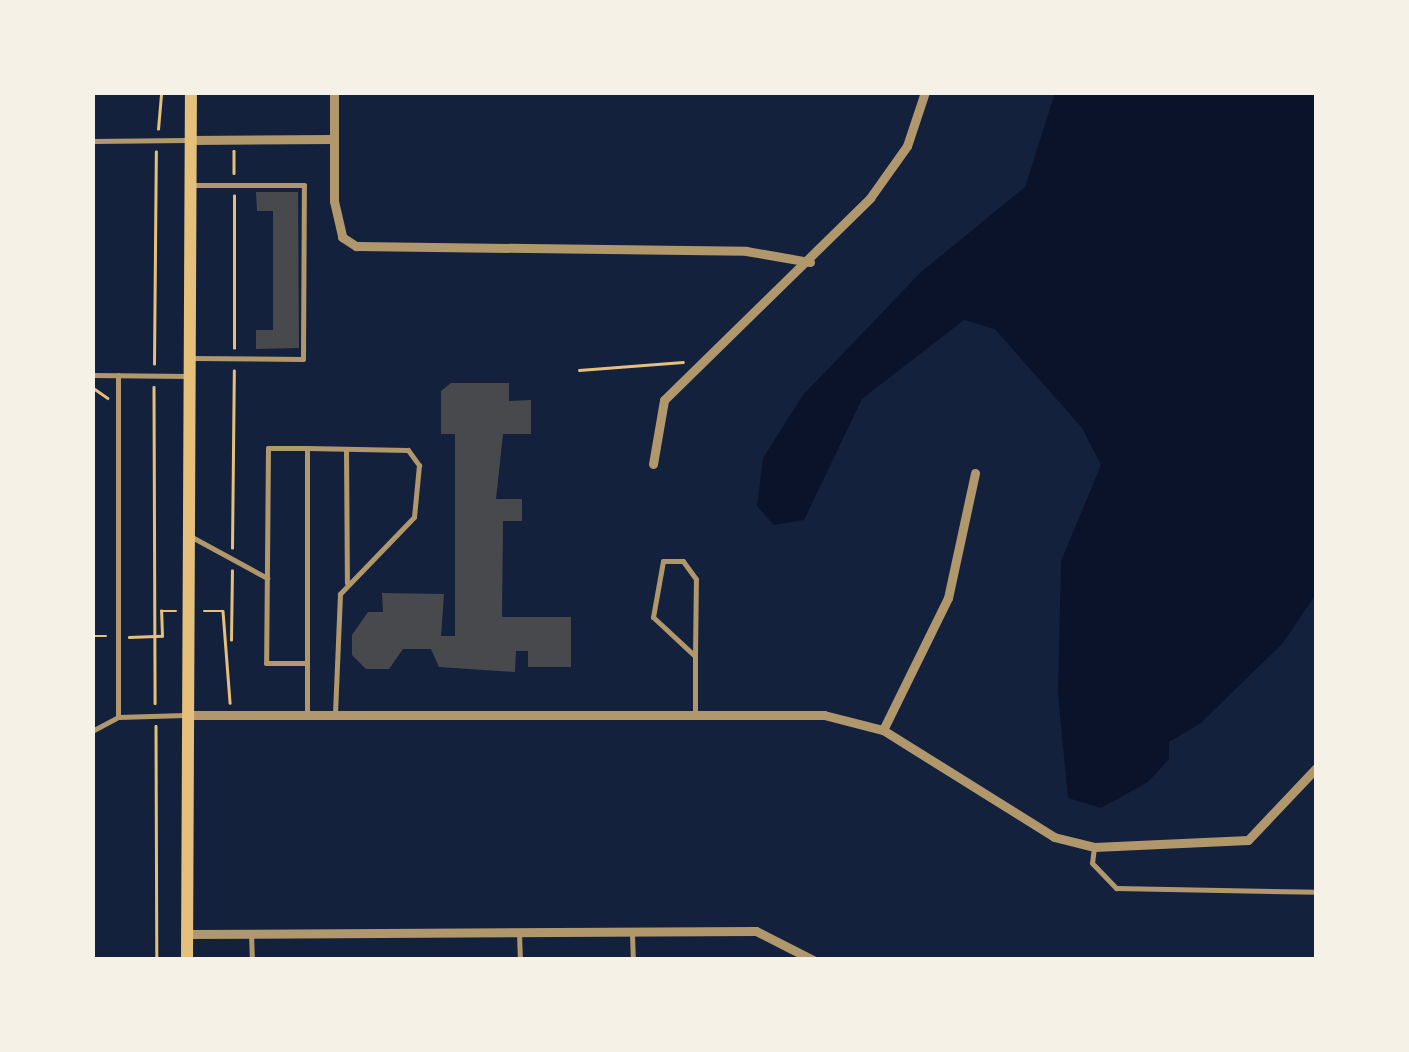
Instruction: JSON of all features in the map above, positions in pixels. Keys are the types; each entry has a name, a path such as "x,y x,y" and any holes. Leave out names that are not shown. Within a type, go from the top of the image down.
{"main road":[{"path":"187,960 191,92"}],"street":[{"path":"334,92 332,140 337,224 356,246 746,251 810,262"},
{"path":"652,464 664,400 810,262 907,146 926,92"},
{"path":"190,140 332,140"},
{"path":"883,730 948,598 974,473"},
{"path":"188,715 824,715 883,730 1054,837 1094,847 1248,840 1316,768"},
{"path":"187,934 756,931 813,960"}],"lane":[{"path":"92,141 190,140"},
{"path":"188,358 304,359 304,185 190,185"},
{"path":"92,375 188,376"},
{"path":"118,375 118,717"},
{"path":"307,663 266,663 268,448 408,450 419,465 414,516 346,586 337,606 336,714"},
{"path":"307,448 307,714"},
{"path":"346,448 346,586"},
{"path":"188,535 266,578"},
{"path":"695,713 696,656 692,569 663,561 653,616 696,656"},
{"path":"92,730 118,717 188,715"},
{"path":"1094,847 1092,863 1116,888 1316,892"},
{"path":"632,931 633,960"},
{"path":"518,932 520,960"},
{"path":"251,933 252,960"}],"path":[{"path":"157,960 155,716 148,637 156,140 161,92"},
{"path":"230,714 234,140"},
{"path":"578,370 704,364"},
{"path":"223,611 231,640"},
{"path":"161,612 162,636"}],"water":[{"path":"1055,93 1316,93 1316,594 1283,643 1201,723 1169,742 1169,759 1148,782 1101,808 1068,798 1058,694 1061,561 1101,465 1082,428 995,329 964,320 862,399 804,520 774,525 757,506 763,458 803,395 921,272 1025,187"}],"building":[{"path":"256,192 298,192 299,348 256,349 256,330 273,330 273,211 257,211"},
{"path":"451,383 509,383 509,401 531,400 531,434 503,434 496,499 522,499 522,521 503,521 502,617 571,617 571,667 528,667 528,651 516,651 515,672 439,667 431,649 403,649 389,669 366,669 352,655 352,635 368,612 383,612 382,593 444,594 441,636 455,636 455,434 441,434 441,391"}]}
